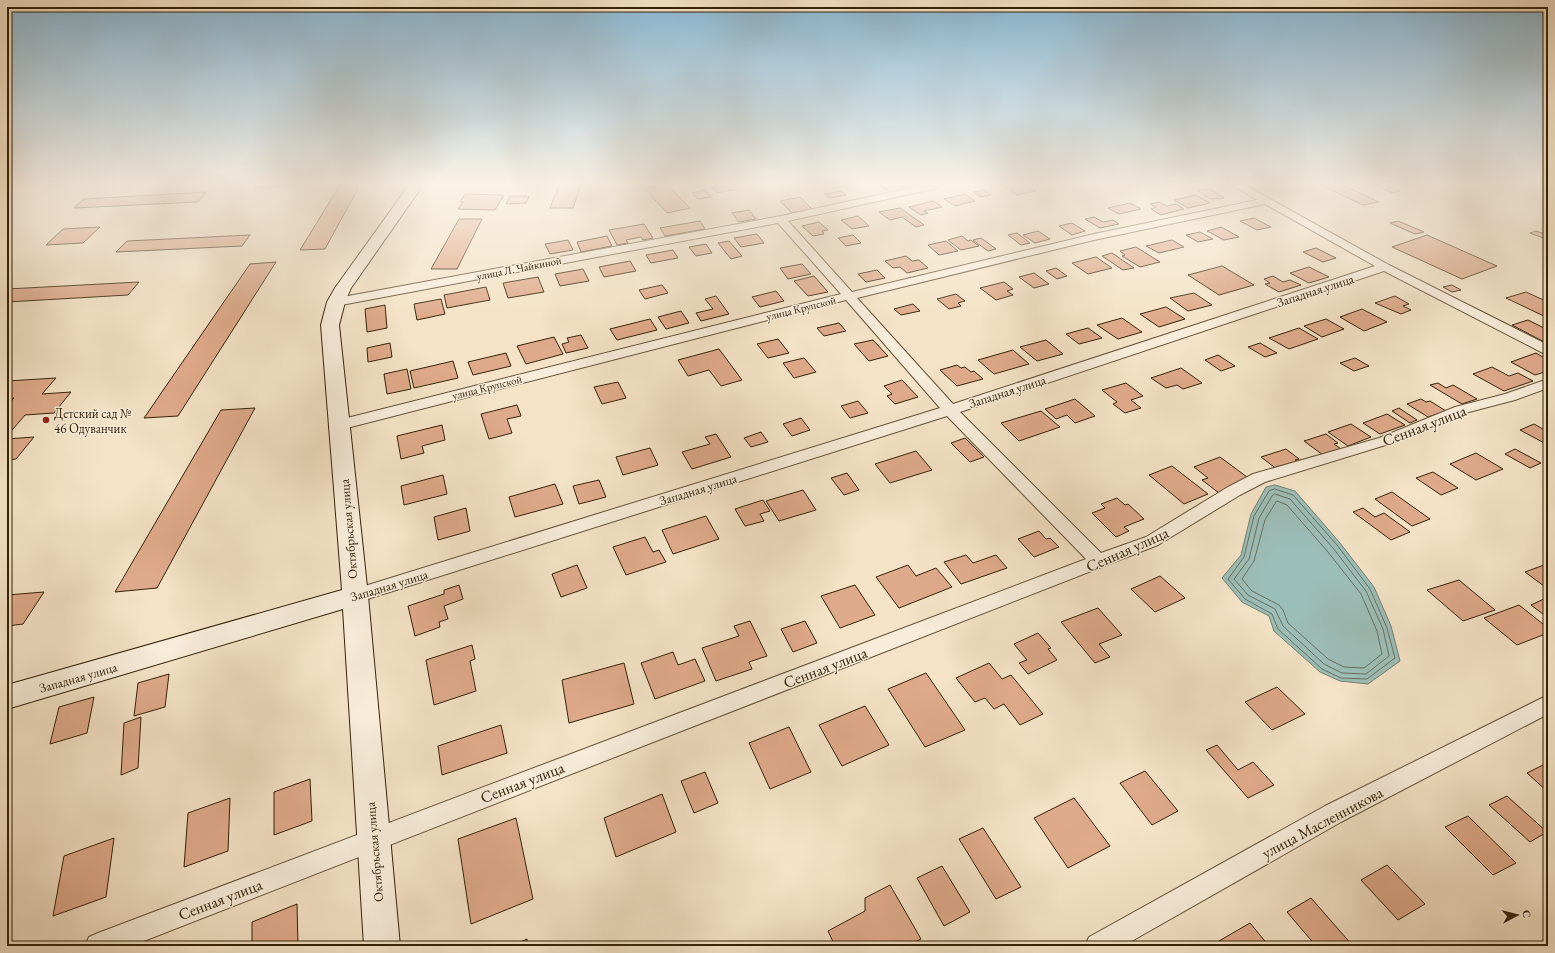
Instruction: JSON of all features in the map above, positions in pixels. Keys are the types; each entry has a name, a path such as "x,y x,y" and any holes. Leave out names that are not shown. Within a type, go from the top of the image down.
{"main road":[{"name":"Октябрьская улица","path":"382,946 355,596 330,325 336,302 361,260 383,229"},
{"name":"Западная улица","path":"7,697 355,596"}],"street":[{"name":"улица Л. Чайкиной","path":"336,302 725,229"},
{"path":"790,229 950,410 1099,562"},
{"name":"улица Крупской","path":"339,425 849,296 1130,229"},
{"path":"1318,229 1385,267 1548,350"},
{"name":"Западная улица","path":"355,596 950,410 1385,267"},
{"name":"Сенная улица","path":"98,946 373,839 1099,562 1156,539 1258,478 1384,441 1460,410 1510,397 1548,383"},
{"name":"улица Масленникова","path":"1098,946 1334,814 1548,704"}],"water":[{"path":"1275,485 1295,491 1340,543 1374,587 1391,626 1400,661 1368,684 1340,681 1320,672 1274,631 1269,616 1242,602 1222,578 1241,555 1251,514 1266,487"}],"building":[{"path":"62,229 97,229 83,243 46,245"},
{"path":"313,229 336,229 325,249 300,250"},
{"path":"453,229 477,229 457,269 431,269"},
{"path":"648,229 653,238 643,240 641,237 626,240 628,243 617,245 609,230"},
{"path":"661,229 702,229 665,236"},
{"path":"806,229 828,230 822,231 824,234 813,236"},
{"path":"1064,229 1083,229 1085,231 1072,235"},
{"path":"1225,229 1239,237 1224,240 1207,231"},
{"path":"1405,229 1418,229 1424,232 1415,234"},
{"path":"1038,231 1050,239 1035,243 1023,235"},
{"path":"1536,231 1548,235 1548,239 1530,233"},
{"path":"1200,232 1213,239 1198,242 1186,235"},
{"path":"1017,233 1030,243 1021,245 1008,235"},
{"path":"757,234 764,243 741,247 734,238"},
{"path":"250,235 242,246 116,252 127,241"},
{"path":"853,235 861,243 846,246 838,238"},
{"path":"1427,235 1497,266 1462,279 1392,247"},
{"path":"607,236 612,246 581,252 577,242"},
{"path":"962,236 968,241 971,240 979,246 961,250 948,240"},
{"path":"981,238 996,249 988,251 973,240"},
{"path":"568,240 573,250 550,254 545,244"},
{"path":"1172,240 1184,247 1159,253 1146,246"},
{"path":"729,241 742,256 731,259 718,243"},
{"path":"946,241 958,251 939,255 928,245"},
{"path":"706,244 712,253 696,256 689,247"},
{"path":"1136,247 1160,262 1140,267 1122,256 1125,255 1120,251"},
{"path":"1316,248 1336,258 1323,262 1303,252"},
{"path":"673,250 678,258 651,263 646,255"},
{"path":"1112,253 1134,268 1123,270 1102,256"},
{"path":"906,256 912,261 919,260 928,268 907,273 900,267 893,268 885,261"},
{"path":"1096,257 1112,268 1088,274 1072,263"},
{"path":"630,261 636,271 604,277 599,267"},
{"path":"276,262 178,416 144,418 250,264"},
{"path":"802,264 811,274 788,279 780,268"},
{"path":"1222,266 1254,285 1219,295 1188,275"},
{"path":"1309,267 1329,277 1309,283 1290,273"},
{"path":"1056,268 1067,276 1057,279 1046,271"},
{"path":"583,269 589,281 560,286 555,274"},
{"path":"877,270 885,278 866,282 858,274"},
{"path":"1034,273 1049,284 1034,288 1019,277"},
{"path":"814,276 828,292 808,296 794,281"},
{"path":"1273,276 1283,282 1290,280 1301,285 1279,292 1265,284 1270,283 1264,279"},
{"path":"538,277 544,292 508,298 503,283"},
{"path":"139,282 128,295 7,302 7,289"},
{"path":"1004,282 1013,289 1007,291 1013,295 996,300 980,288"},
{"path":"662,285 668,293 645,299 639,290"},
{"path":"1452,285 1461,290 1452,292 1443,287"},
{"path":"486,287 490,300 447,308 444,295"},
{"path":"776,291 784,301 760,307 752,297"},
{"path":"1526,292 1548,302 1548,318 1506,298"},
{"path":"1194,293 1212,305 1188,311 1170,298"},
{"path":"956,294 965,301 958,303 961,306 949,309 937,299"},
{"path":"716,296 729,314 701,321 696,313 713,309 705,299"},
{"path":"1395,296 1409,304 1403,306 1411,310 1401,314 1375,303"},
{"path":"441,299 445,314 417,320 414,304"},
{"path":"913,304 920,311 901,315 894,309"},
{"path":"385,305 387,328 367,332 365,309"},
{"path":"1166,307 1185,319 1159,327 1140,314"},
{"path":"1362,309 1387,322 1364,331 1340,317"},
{"path":"681,311 689,323 666,329 658,317"},
{"path":"1122,318 1142,332 1118,339 1097,325"},
{"path":"650,319 657,330 617,340 610,329"},
{"path":"1326,319 1344,329 1322,337 1304,326"},
{"path":"1528,320 1548,330 1548,344 1512,325"},
{"path":"839,323 846,331 824,336 817,328"},
{"path":"1088,328 1102,338 1079,344 1066,334"},
{"path":"1299,328 1318,339 1289,349 1269,338"},
{"path":"581,335 588,348 566,353 562,344 569,342 567,338"},
{"path":"554,337 563,354 526,364 517,346"},
{"path":"778,339 789,353 768,358 757,344"},
{"path":"873,340 888,356 869,361 854,344"},
{"path":"1046,340 1063,354 1037,361 1020,347"},
{"path":"390,343 392,357 368,362 367,348"},
{"path":"1260,343 1277,353 1265,357 1248,347"},
{"path":"719,349 742,380 721,386 709,370 688,376 678,360"},
{"path":"1013,350 1029,364 994,374 978,360"},
{"path":"506,353 511,366 473,375 468,362"},
{"path":"1536,353 1548,360 1548,371 1535,375 1511,362"},
{"path":"1218,355 1235,366 1221,371 1205,360"},
{"path":"804,358 816,372 794,378 783,363"},
{"path":"1355,358 1369,366 1354,371 1340,363"},
{"path":"453,361 458,378 414,388 410,371"},
{"path":"957,365 961,368 965,367 971,372 974,371 983,379 957,386 940,370"},
{"path":"1492,367 1509,376 1518,373 1533,381 1504,391 1473,374"},
{"path":"1181,368 1202,383 1183,389 1177,385 1166,388 1151,378"},
{"path":"407,369 411,389 387,394 384,374"},
{"path":"56,378 42,394 71,392 54,413 25,415 7,436 7,406 14,398 7,399 7,381"},
{"path":"902,380 918,397 895,404 887,396 892,394 884,386"},
{"path":"618,382 626,398 602,404 594,387"},
{"path":"1126,383 1143,396 1131,400 1141,408 1125,413 1113,404 1117,402 1102,390"},
{"path":"1438,383 1446,388 1453,385 1477,399 1462,404 1430,385"},
{"path":"1075,399 1095,416 1075,423 1067,415 1056,419 1045,409"},
{"path":"1421,399 1426,402 1430,401 1446,411 1428,417 1407,404"},
{"path":"858,401 868,413 850,418 841,406"},
{"path":"517,405 521,416 507,419 512,433 489,439 481,414"},
{"path":"255,408 157,588 115,592 221,410"},
{"path":"1399,408 1417,420 1410,423 1392,411"},
{"path":"1041,411 1060,427 1019,441 1001,423"},
{"path":"1387,414 1405,425 1380,434 1363,423"},
{"path":"801,418 810,430 792,436 783,424"},
{"path":"1351,424 1371,437 1348,446 1328,432"},
{"path":"1534,424 1548,432 1548,445 1520,430"},
{"path":"442,425 445,440 422,446 424,453 401,459 397,436"},
{"path":"761,432 768,442 751,447 744,438"},
{"path":"716,434 731,457 692,469 682,452 710,444 705,437"},
{"path":"1326,434 1338,443 1334,444 1341,449 1323,455 1304,441"},
{"path":"34,437 16,459 7,460 7,439"},
{"path":"965,438 984,457 970,462 951,443"},
{"path":"650,448 658,465 623,475 616,457"},
{"path":"1286,449 1299,459 1295,460 1299,463 1278,470 1261,457"},
{"path":"1515,449 1541,463 1530,468 1505,454"},
{"path":"916,451 932,470 890,483 875,464"},
{"path":"1476,453 1503,469 1476,480 1450,464"},
{"path":"1220,457 1251,480 1219,493 1202,480 1208,478 1194,467"},
{"path":"1172,466 1208,494 1184,504 1149,475"},
{"path":"1433,472 1458,488 1441,495 1416,478"},
{"path":"847,473 859,490 844,495 831,478"},
{"path":"443,475 447,494 404,505 401,486"},
{"path":"599,480 606,497 579,504 573,486"},
{"path":"555,484 563,504 515,517 509,497"},
{"path":"803,490 816,510 779,521 766,501"},
{"path":"1392,492 1430,519 1412,526 1375,499"},
{"path":"1117,498 1125,505 1128,504 1144,519 1124,527 1129,531 1116,537 1092,513 1105,508 1101,504"},
{"path":"763,500 770,511 760,514 764,521 745,526 735,509"},
{"path":"466,508 470,531 438,540 434,517"},
{"path":"1363,508 1375,517 1384,513 1410,532 1391,540 1353,512"},
{"path":"706,516 719,539 673,554 662,530"},
{"path":"1039,531 1046,539 1050,538 1059,547 1034,557 1018,539"},
{"path":"645,537 653,552 659,550 666,562 626,575 613,547"},
{"path":"966,555 973,563 996,555 1007,568 961,584 944,562"},
{"path":"577,565 587,588 561,597 552,574"},
{"path":"908,565 916,576 936,568 952,587 899,608 876,577"},
{"path":"1544,565 1548,568 1548,589 1525,572"},
{"path":"1160,576 1185,598 1155,612 1131,589"},
{"path":"1459,580 1495,610 1463,621 1427,590"},
{"path":"459,585 463,599 444,606 448,619 439,622 440,627 415,636 408,606 444,594 444,590"},
{"path":"855,585 875,615 840,628 821,596"},
{"path":"44,592 23,624 7,626 7,595"},
{"path":"1548,597 1548,618 1531,605"},
{"path":"1519,605 1548,628 1548,633 1517,645 1484,618"},
{"path":"1098,608 1122,635 1099,644 1110,657 1095,663 1061,622"},
{"path":"750,621 767,656 749,662 752,669 716,681 702,648 739,636 734,626"},
{"path":"805,621 817,643 793,652 781,629"},
{"path":"1038,633 1051,648 1048,649 1057,660 1028,674 1019,663 1027,660 1014,644"},
{"path":"472,645 475,659 470,661 476,691 434,705 426,660"},
{"path":"673,652 678,665 695,659 705,681 655,699 641,663"},
{"path":"624,663 634,704 569,723 562,680"},
{"path":"989,663 1002,679 1011,675 1043,714 1020,725 1004,704 994,709 985,698 975,702 956,678"},
{"path":"926,673 965,730 925,747 888,689"},
{"path":"169,674 165,707 134,716 138,683"},
{"path":"1277,687 1305,714 1272,730 1245,702"},
{"path":"94,697 87,733 50,744 59,707"},
{"path":"865,706 889,745 842,766 819,725"},
{"path":"141,717 138,768 121,775 124,723"},
{"path":"501,725 507,753 442,775 438,746"},
{"path":"789,727 811,772 770,789 749,743"},
{"path":"1217,745 1238,770 1253,762 1274,785 1248,798 1206,750"},
{"path":"1547,763 1548,764 1548,792 1527,773"},
{"path":"1145,771 1178,811 1152,825 1120,783"},
{"path":"705,772 718,803 694,813 681,781"},
{"path":"310,779 312,821 274,835 274,792"},
{"path":"662,794 676,832 616,857 604,818"},
{"path":"1507,796 1547,832 1530,842 1489,805"},
{"path":"230,798 228,851 184,867 188,813"},
{"path":"1074,798 1110,846 1068,868 1034,818"},
{"path":"1468,816 1516,863 1493,875 1445,827"},
{"path":"516,818 533,899 471,924 458,839"},
{"path":"983,828 1021,887 996,899 959,839"},
{"path":"114,838 106,897 53,916 64,856"},
{"path":"1387,865 1425,904 1398,920 1361,880"},
{"path":"942,866 970,912 944,926 917,878"},
{"path":"890,885 921,939 907,946 835,946 828,931 865,911 865,898"},
{"path":"1311,898 1353,946 1316,946 1287,912"},
{"path":"297,904 298,946 252,946 252,922"},
{"path":"1250,923 1269,946 1223,946 1219,941"},
{"path":"527,939 528,946 511,946"}],"place":[{"name":"Детский сад № 46 Одуванчик","path":"46,420"}]}
